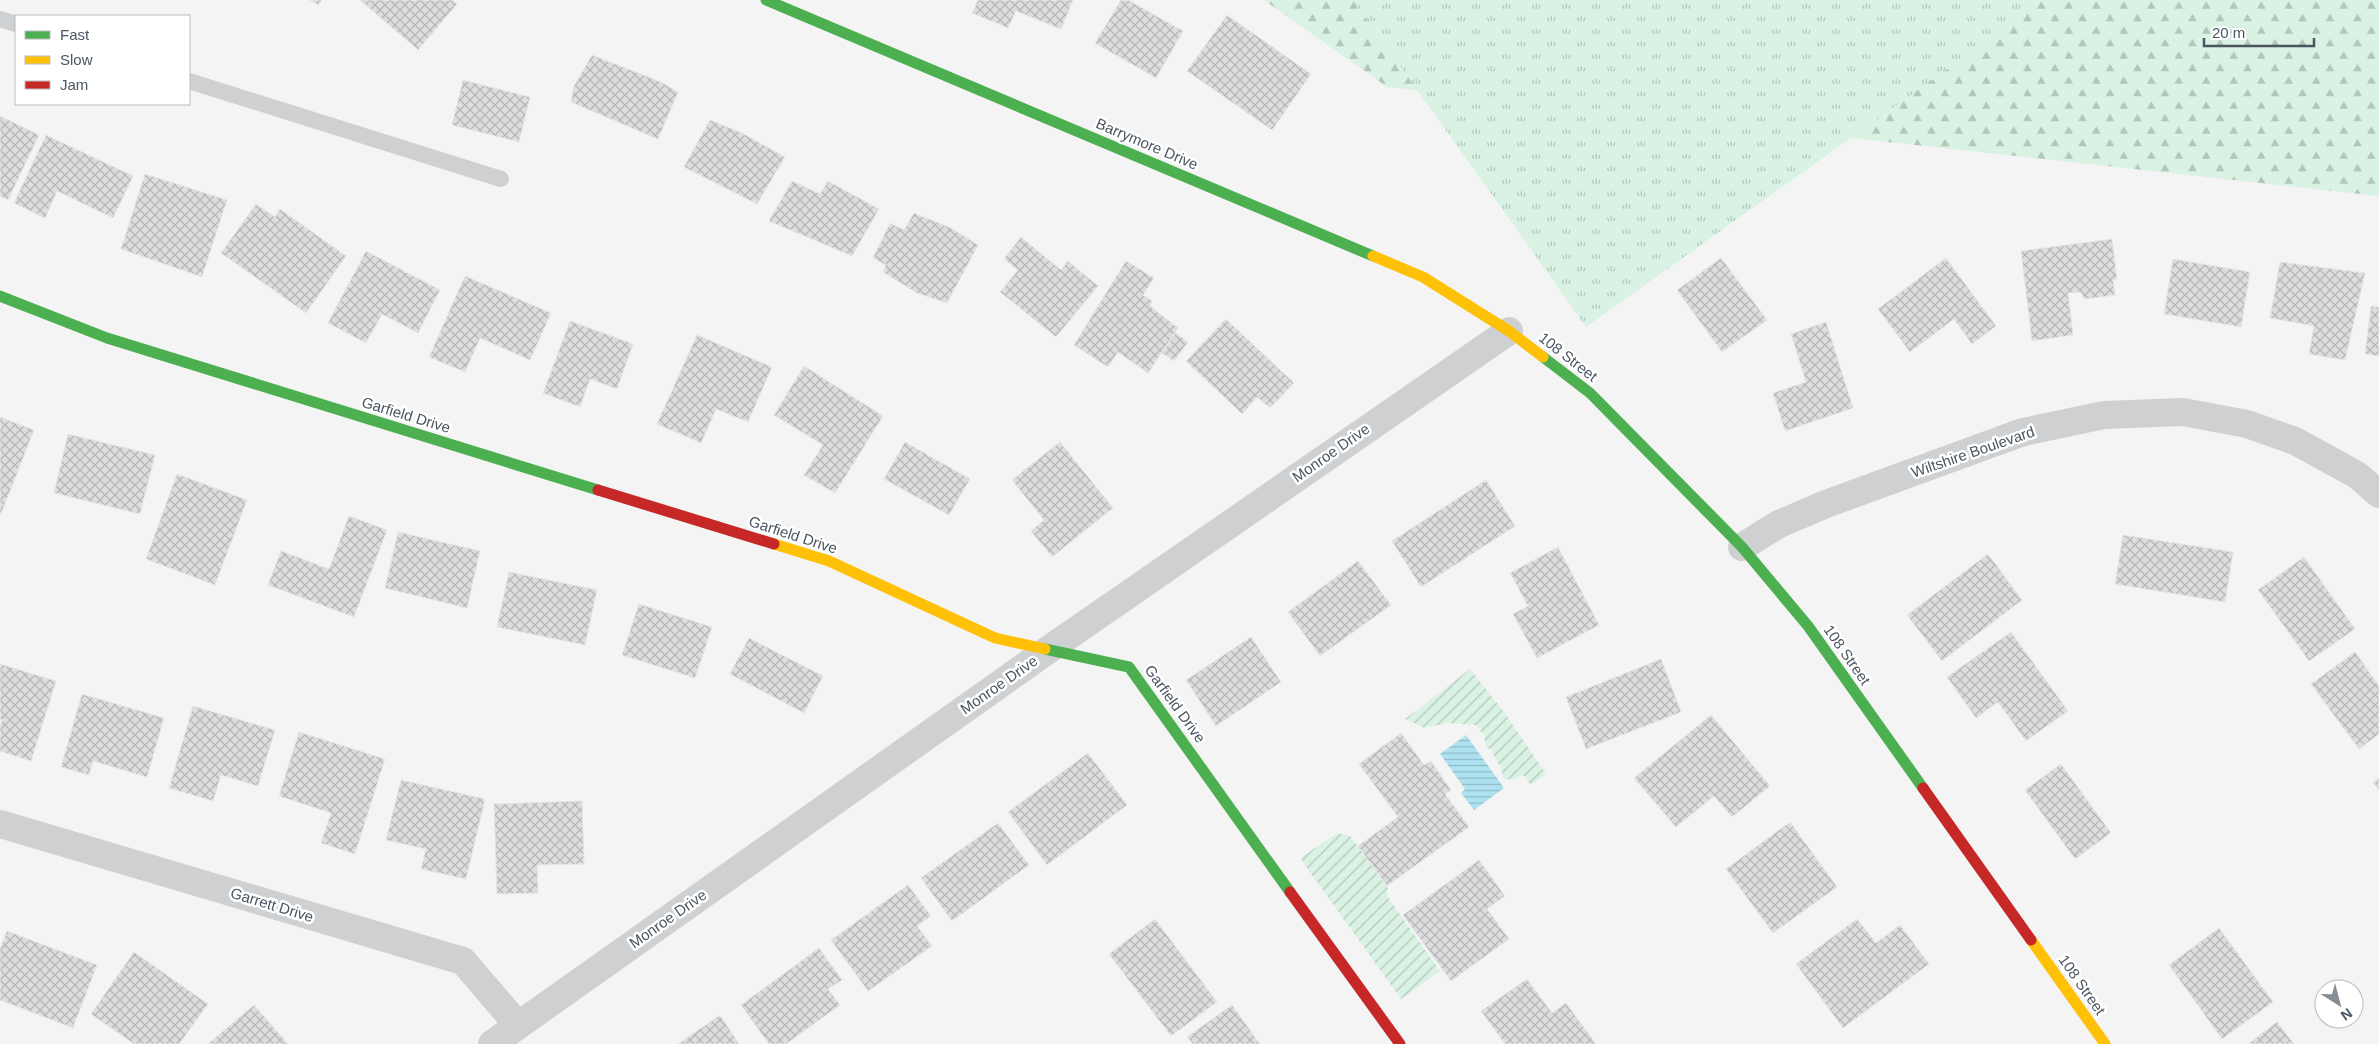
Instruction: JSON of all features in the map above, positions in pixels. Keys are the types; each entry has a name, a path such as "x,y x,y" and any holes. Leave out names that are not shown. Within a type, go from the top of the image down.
{"street":[{"name":"Barrymore Drive","path":"766,0 1423,277 1509,331"},
{"name":"Garfield Drive","path":"0,296 107,338 829,561 995,638 1129,666 1400,1044"},
{"name":"108 Street","path":"1509,331 1590,393 1742,547 1808,626 2105,1044"},
{"name":"Monroe Drive","path":"492,1044 1048,650 1509,331"},
{"name":"Wiltshire Boulevard","path":"1742,547 1779,524 1845,497 2023,432 2104,415 2184,412 2247,424 2295,441 2357,475 2379,494"},
{"name":"Garrett Drive","path":"0,824 463,961 518,1025"}],"lane":[{"path":"0,19 15,24"},
{"path":"190,81 501,179"}],"green space":[{"path":"1264,0 2379,0 2379,196 1387,87"},
{"path":"1353,0 2044,0 1586,327"},
{"path":"1470,669 1504,712 1546,774 1531,785 1523,775 1513,780 1503,778 1502,770 1490,749 1486,748 1484,735 1476,725 1446,723 1425,728 1405,719"},
{"path":"1337,833 1350,836 1388,888 1387,896 1440,971 1401,999 1302,861 1302,857"}],"water":[{"path":"1466,735 1504,788 1474,810 1461,793 1465,789 1440,754"}],"building":[{"path":"310,0 322,0 318,5"},
{"path":"360,0 452,0 457,4 418,50"},
{"path":"978,0 1073,0 1061,29 1016,11 1008,28 972,13"},
{"path":"1121,0 1128,0 1183,31 1156,78 1095,43"},
{"path":"1227,15 1311,74 1272,130 1187,71"},
{"path":"592,55 661,82 678,92 658,139 571,102 574,86"},
{"path":"463,80 530,97 519,142 452,125"},
{"path":"0,116 39,135 8,200 0,196"},
{"path":"710,120 742,133 785,157 757,204 684,167"},
{"path":"46,135 133,176 113,218 57,191 45,218 14,203"},
{"path":"145,174 227,200 202,277 121,249"},
{"path":"792,181 820,194 828,181 879,209 852,256 769,221"},
{"path":"256,204 275,217 280,209 346,256 306,313 221,253"},
{"path":"914,213 951,228 978,245 947,303 917,293 883,272 886,265 873,258 890,223 904,230"},
{"path":"1021,237 1061,270 1068,261 1098,286 1056,337 1000,292 1018,270 1004,259"},
{"path":"2112,239 2117,279 2113,280 2115,295 2085,299 2080,292 2068,293 2073,335 2032,341 2021,251"},
{"path":"366,251 440,290 418,333 382,314 366,343 328,323"},
{"path":"1721,258 1767,320 1722,352 1677,290"},
{"path":"1946,258 1996,326 1972,344 1954,319 1910,352 1878,309"},
{"path":"2173,259 2250,272 2241,327 2164,314"},
{"path":"1126,261 1154,278 1143,295 1152,301 1150,306 1178,328 1148,373 1118,352 1108,367 1074,345"},
{"path":"2280,262 2365,273 2345,360 2309,354 2314,326 2270,318"},
{"path":"465,276 551,313 530,360 480,338 465,372 429,357"},
{"path":"2371,306 2379,307 2379,356 2365,354"},
{"path":"1226,319 1294,383 1270,408 1257,397 1242,414 1186,361"},
{"path":"570,321 633,344 617,389 590,379 580,407 543,393"},
{"path":"1826,322 1853,408 1785,431 1773,393 1806,382 1791,334"},
{"path":"1176,333 1188,342 1174,361 1162,353"},
{"path":"697,335 772,367 748,422 716,409 701,443 657,424"},
{"path":"804,366 883,416 835,493 804,475 823,445 774,415"},
{"path":"0,417 34,430 1,514 0,514"},
{"path":"68,434 155,455 140,514 54,493"},
{"path":"905,442 970,479 949,515 884,479"},
{"path":"1060,442 1113,508 1052,557 1031,531 1044,520 1012,480"},
{"path":"177,474 247,500 215,585 146,559"},
{"path":"1486,480 1515,526 1421,587 1392,541"},
{"path":"349,516 387,530 354,617 268,585 281,551 329,569"},
{"path":"398,532 480,551 467,608 385,588"},
{"path":"2123,535 2233,552 2225,602 2115,584"},
{"path":"1558,547 1599,625 1537,658 1513,614 1528,606 1510,573"},
{"path":"1988,554 2022,600 1942,661 1907,615"},
{"path":"2304,557 2355,629 2309,661 2258,590"},
{"path":"1358,561 1391,605 1320,656 1288,612"},
{"path":"509,572 597,590 585,645 497,627"},
{"path":"639,604 712,627 695,678 622,655"},
{"path":"2011,632 2068,711 2026,741 1998,702 1976,718 1947,677"},
{"path":"1251,637 1281,682 1216,726 1186,680"},
{"path":"749,638 823,676 804,713 730,674"},
{"path":"2355,652 2379,686 2379,734 2359,749 2311,684"},
{"path":"1661,659 1681,712 1586,749 1566,697"},
{"path":"0,664 56,681 31,761 0,751 0,727 2,720 0,719"},
{"path":"82,694 164,718 147,777 93,761 89,775 61,767"},
{"path":"193,706 275,730 258,786 221,775 213,801 169,788"},
{"path":"1711,715 1770,786 1732,817 1714,796 1676,827 1634,778"},
{"path":"299,732 385,759 355,854 321,843 331,813 279,796"},
{"path":"1401,733 1424,765 1431,761 1451,790 1445,794 1469,827 1387,886 1358,846 1398,817 1359,764"},
{"path":"1088,753 1127,805 1047,865 1008,812"},
{"path":"2061,764 2111,833 2075,859 2025,790"},
{"path":"2379,778 2379,790 2373,782"},
{"path":"401,780 485,799 466,879 421,869 426,849 386,840"},
{"path":"582,801 584,864 537,865 538,893 497,894 494,804"},
{"path":"1790,822 1837,887 1773,933 1726,869"},
{"path":"998,823 1029,865 952,921 921,878"},
{"path":"1479,860 1505,896 1487,909 1509,939 1451,981 1403,915"},
{"path":"908,885 931,916 917,926 932,946 868,991 831,940"},
{"path":"1155,919 1217,1002 1171,1036 1109,954"},
{"path":"1857,919 1876,943 1900,925 1929,964 1843,1028 1796,964"},
{"path":"2219,928 2273,1002 2222,1039 2169,965"},
{"path":"7,931 97,965 73,1028 0,1000 0,949"},
{"path":"819,948 842,980 828,989 840,1005 786,1044 769,1044 741,1005"},
{"path":"134,952 208,1004 179,1044 134,1044 91,1014"},
{"path":"1527,979 1552,1013 1566,1003 1596,1044 1505,1044 1481,1011"},
{"path":"254,1005 288,1044 208,1044"},
{"path":"1232,1005 1260,1044 1193,1044 1187,1037"},
{"path":"720,1015 739,1044 678,1044"},
{"path":"2277,1022 2294,1044 2248,1044"}],"traffic: fast":[{"path":"766,0 1373,256"},
{"path":"0,296 107,338 598,490"},
{"path":"1543,357 1590,393 1742,547 1808,626 1923,788"},
{"path":"1045,649 1129,667 1290,892"}],"traffic: slow":[{"path":"1373,256 1423,277 1509,331 1543,357"},
{"path":"774,544 829,561 995,638 1045,649"},
{"path":"2031,940 2105,1044"}],"traffic: jam":[{"path":"598,490 774,544"},
{"path":"1923,788 2031,940"},
{"path":"1290,892 1400,1044"}]}
